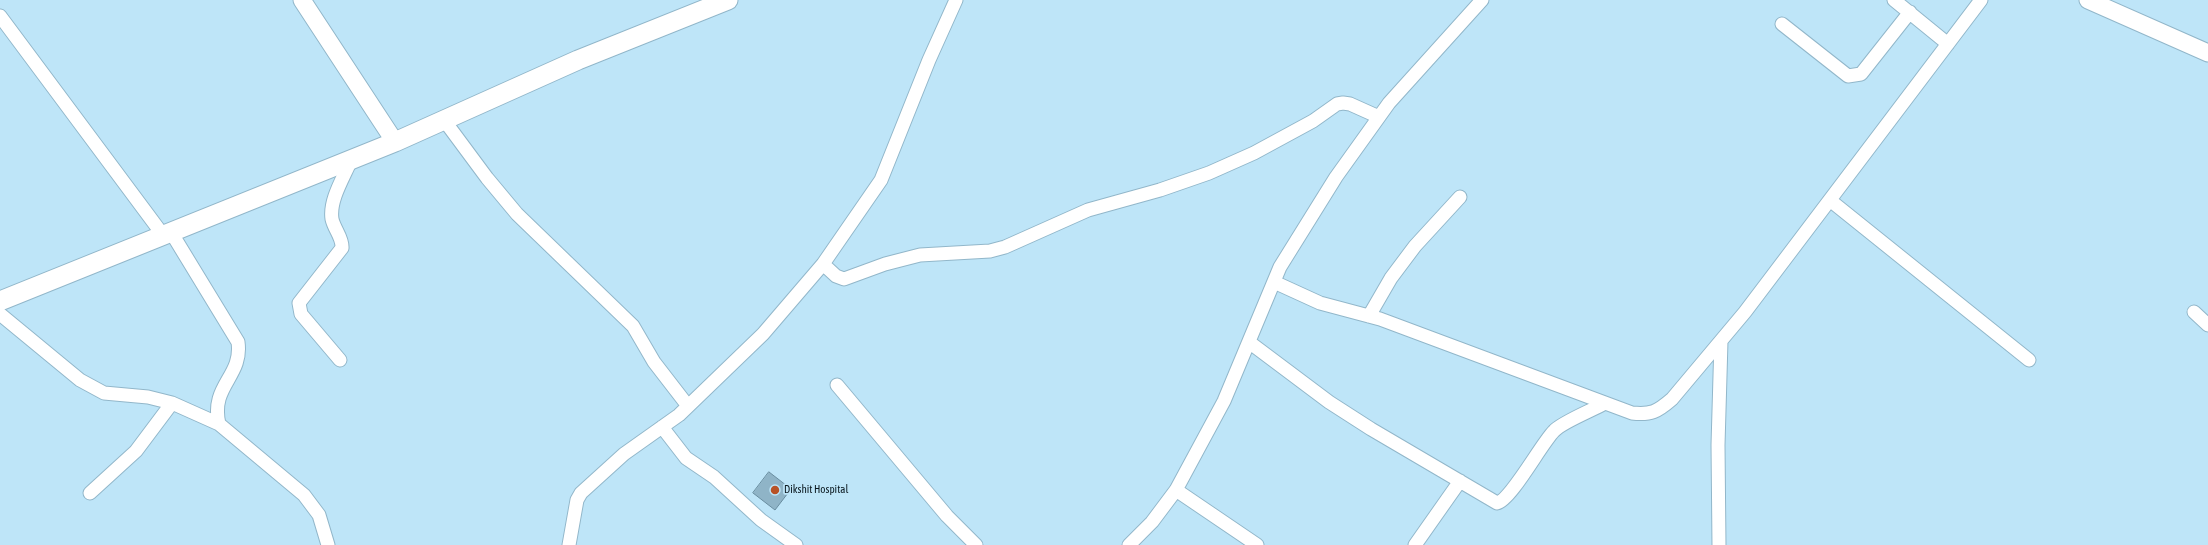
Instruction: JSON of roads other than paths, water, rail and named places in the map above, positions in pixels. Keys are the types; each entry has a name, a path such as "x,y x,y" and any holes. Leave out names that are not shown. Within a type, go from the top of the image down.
{"main road":[{"path":"0,301 352,160 578,60 728,0"}],"street":[{"path":"302,0 395,142"},
{"path":"569,545 577,500 581,493 624,454 688,406 763,334 823,264 881,180 929,60 956,0"},
{"path":"1129,545 1152,522 1176,490 1224,401 1280,267 1336,177 1379,117 1412,76 1482,0"},
{"path":"1894,0 1948,44"},
{"path":"1274,282 1320,303 1344,311 1369,316 1632,413 1648,414 1661,408 1695,373 1721,341 1830,201 1982,0"},
{"path":"2088,0 2208,53"},
{"path":"1782,24 1848,76 1855,76 1862,74 1910,12"},
{"path":"0,16 167,233 238,342 240,353 238,363 217,402 219,424"},
{"path":"823,264 836,276 844,279 885,264 920,255 990,251 1005,247 1088,210 1160,190 1209,174 1254,153 1313,121 1337,104 1350,104 1379,117"},
{"path":"444,120 487,178 517,214 633,326 654,362 688,406"},
{"path":"340,360 301,314 299,303 342,248 341,241 332,220 332,208 352,160"},
{"path":"1369,316 1390,278 1415,246 1460,197"},
{"path":"1830,201 2029,360"},
{"path":"2194,312 2208,325"},
{"path":"0,314 80,380 93,388 104,393 118,396 148,397 172,402 219,424 304,495 324,524 328,545"},
{"path":"1719,545 1718,445 1721,341"},
{"path":"1249,342 1329,402 1493,502 1502,501 1555,429 1605,403"},
{"path":"837,385 947,516 976,545"},
{"path":"90,493 136,451 172,402"},
{"path":"662,427 686,458 714,477 761,520 796,545"},
{"path":"1415,545 1460,481"},
{"path":"1176,490 1257,545"}],"place":[{"name":"Dikshit Hospital","path":"775,490"}]}
